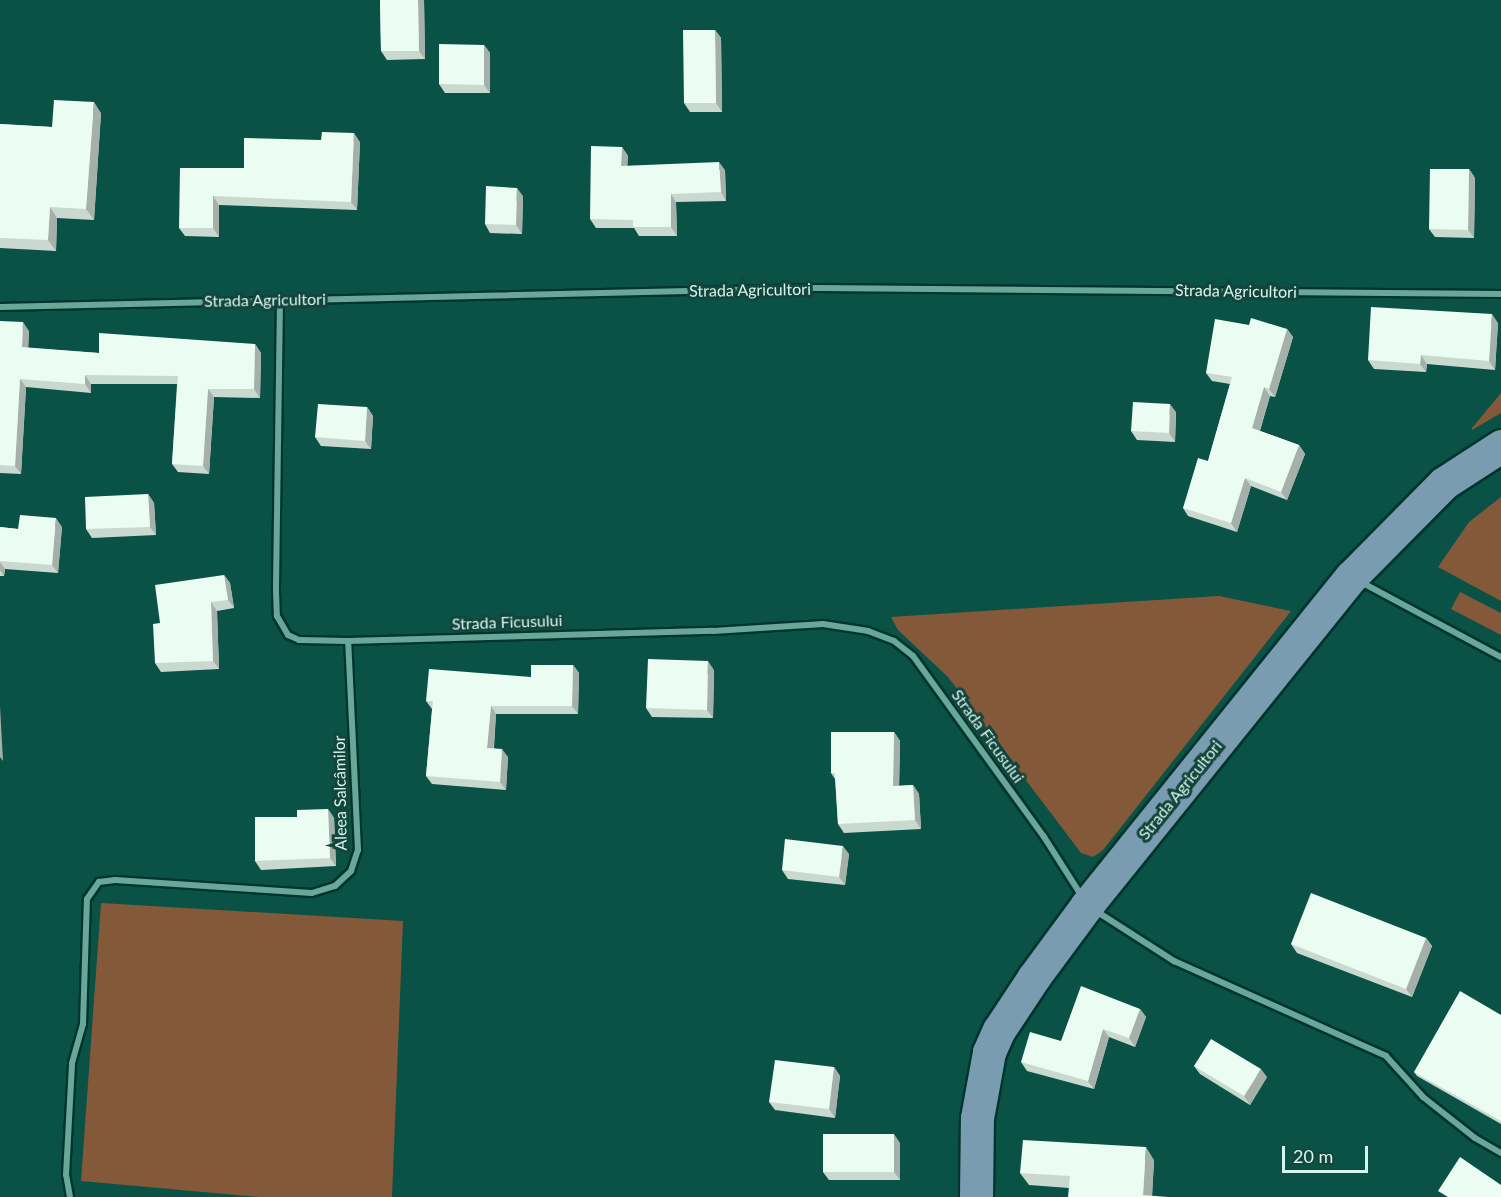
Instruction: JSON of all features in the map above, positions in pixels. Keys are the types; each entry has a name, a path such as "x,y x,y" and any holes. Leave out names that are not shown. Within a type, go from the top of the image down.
{"main road":[{"name":"Strada Agricultori","path":"976,1197 977,1118 989,1052 1005,1021 1087,905 1351,577 1444,483 1500,447"}],"street":[{"name":"Strada Agricultori","path":"0,307 816,288 1501,294"},
{"path":"280,300 277,616 288,635 299,640 348,641"},
{"path":"1351,577 1501,657"},
{"name":"Strada Ficusului","path":"348,641 713,631 824,624 868,631 894,641 914,656 1031,818 1087,905 1132,937 1174,961 1386,1056 1423,1097 1475,1138 1501,1152"},
{"name":"Aleea Salcâmilor","path":"70,1197 66,1163 72,1062 83,1024 87,899 99,882 115,880 312,893 334,886 351,871 358,850 348,641"}],"shaded area":[{"path":"1501,393 1501,413 1472,430 1472,428"},
{"path":"1501,497 1501,601 1438,567 1469,522"},
{"path":"1460,592 1501,613 1501,635 1451,609"},
{"path":"1219,596 1291,611 1103,850 1093,857 1081,853 948,677 898,630 891,617"},
{"path":"101,903 403,921 392,1197 259,1197 81,1181"}],"building":[{"path":"380,0 418,0 419,51 381,51"},
{"path":"683,30 715,30 716,103 684,103"},
{"path":"439,44 484,45 484,85 439,84"},
{"path":"54,100 94,102 86,209 50,207 48,240 0,238 0,124 52,127"},
{"path":"322,132 354,133 351,202 213,196 213,228 179,228 180,168 244,168 244,138 321,140"},
{"path":"591,146 622,147 621,166 719,162 721,192 671,194 671,227 633,227 633,220 590,219"},
{"path":"1430,169 1469,169 1468,230 1429,229"},
{"path":"486,186 517,188 516,225 485,224"},
{"path":"1371,307 1492,314 1489,361 1421,355 1420,364 1368,360"},
{"path":"1251,318 1287,329 1269,389 1264,387 1252,428 1299,445 1281,492 1245,478 1231,523 1183,508 1198,458 1208,461 1232,377 1206,373 1215,319 1249,325"},
{"path":"0,321 23,322 22,347 99,353 99,333 255,344 254,389 208,389 203,466 172,464 178,376 85,375 85,384 20,379 15,466 0,465"},
{"path":"1133,402 1170,404 1169,433 1131,431"},
{"path":"318,404 367,407 365,441 315,437"},
{"path":"148,494 150,527 86,529 85,497"},
{"path":"20,515 56,518 52,565 0,561 0,527 18,529"},
{"path":"224,575 228,600 211,602 213,661 155,663 153,624 160,623 155,585"},
{"path":"648,659 708,661 707,710 646,708"},
{"path":"531,665 573,665 572,706 491,706 487,748 502,749 500,782 426,776 433,701 426,701 429,669 531,677"},
{"path":"831,732 894,732 893,786 913,785 915,820 838,824 835,773 831,773"},
{"path":"328,809 330,858 255,861 255,817 297,817 297,810"},
{"path":"785,839 843,846 839,877 782,870"},
{"path":"1311,893 1426,938 1406,989 1291,944"},
{"path":"1081,986 1140,1009 1129,1038 1103,1029 1088,1081 1021,1062 1030,1032 1061,1041"},
{"path":"1460,991 1501,1015 1501,1121 1414,1072"},
{"path":"1211,1039 1261,1069 1244,1096 1194,1066"},
{"path":"775,1060 834,1067 829,1109 769,1102"},
{"path":"823,1134 894,1134 894,1172 823,1172"},
{"path":"1023,1140 1146,1147 1143,1195 1168,1197 1068,1197 1070,1176 1020,1173"},
{"path":"1460,1157 1501,1185 1501,1197 1448,1197 1438,1191"}]}
